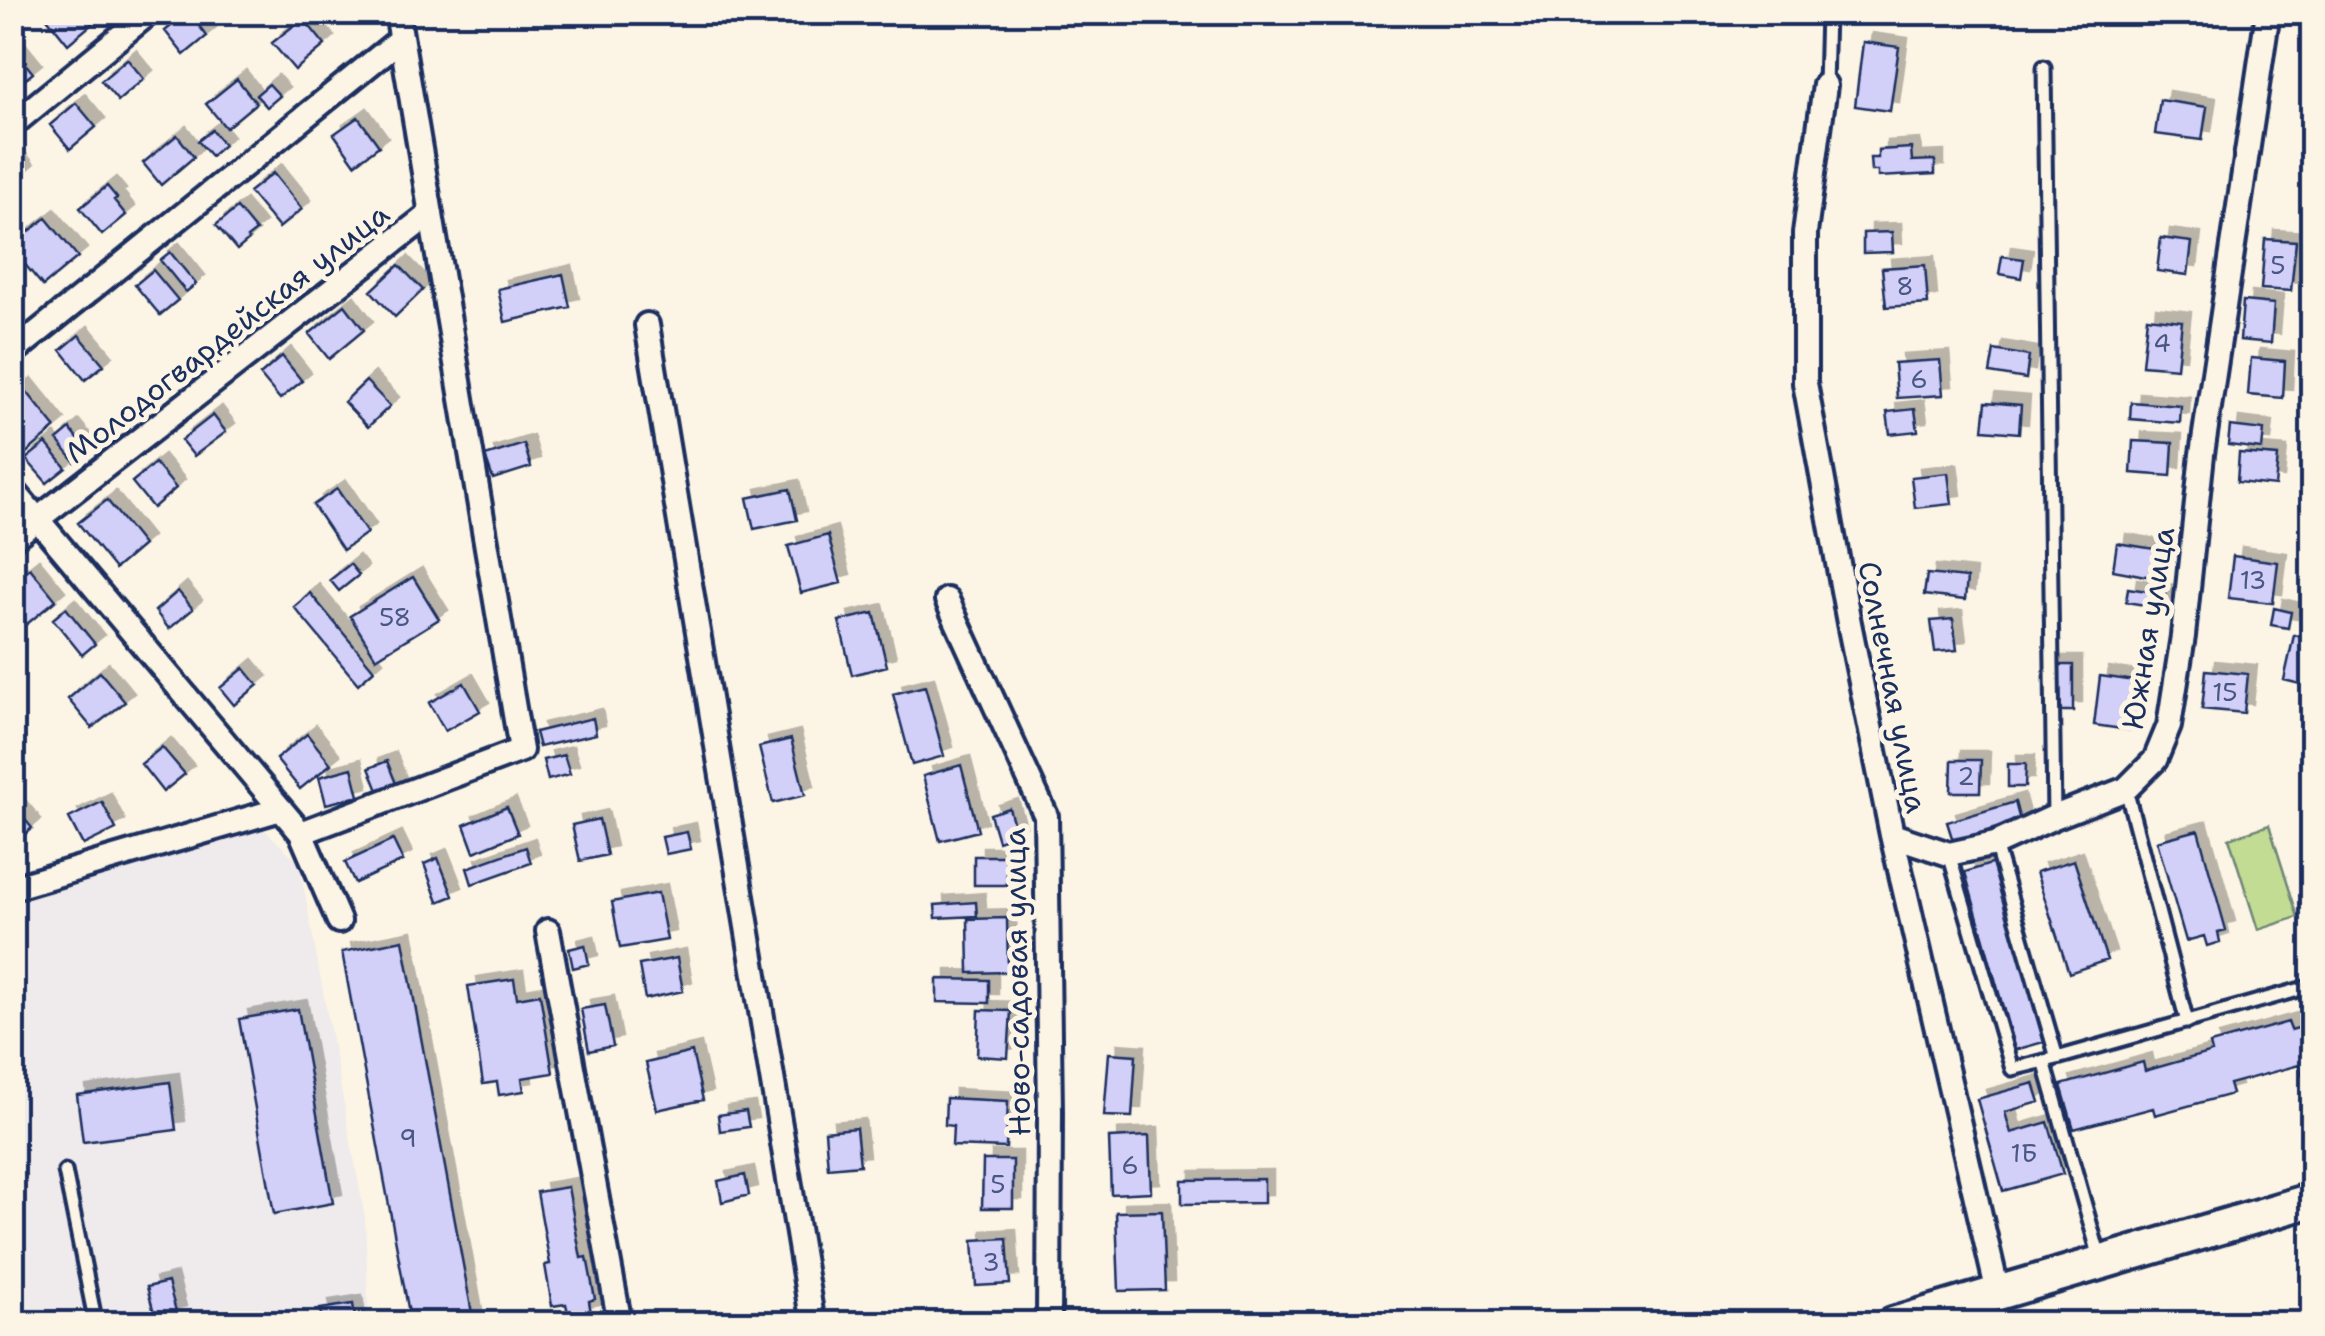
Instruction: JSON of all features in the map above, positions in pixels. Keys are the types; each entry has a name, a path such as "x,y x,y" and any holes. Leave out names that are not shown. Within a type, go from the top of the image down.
{"main road":[{"path":"1893,1324 2312,1200"}],"street":[{"path":"12,125 150,12"},
{"path":"301,833 521,750 396,12"},
{"name":"Южная улица","path":"1949,854 1994,844 2126,789 2155,760 2169,726 2183,636 2202,454 2268,12"},
{"path":"12,352 400,39"},
{"name":"Солнечная улица","path":"1825,86 1805,233 1806,383 1848,622 1892,834 1998,1293"},
{"name":"Молодогвардейская улица","path":"12,539 431,212"},
{"path":"647,325 813,1324"},
{"path":"12,489 301,833 339,922"},
{"name":"Ново-садовая улица","path":"948,600 1046,816 1049,1324"},
{"path":"12,888 281,809"},
{"path":"1892,834 1949,854"},
{"path":"548,931 620,1324"}],"lane":[{"path":"1825,86 1827,12"},
{"path":"2044,67 2054,817"},
{"path":"2126,789 2187,1022"},
{"path":"1994,844 2101,1262"},
{"path":"1949,854 2012,1069 2312,986"},
{"path":"65,1171 96,1324"}],"shaded area":[{"path":"262,828 299,862 365,1218 369,1323 13,1324 13,903"}],"green space":[{"path":"2269,825 2298,917 2258,930 2229,838"}],"building":[{"path":"46,12 83,12 92,24 68,44"},
{"path":"188,12 207,36 184,55 165,31"},
{"path":"303,18 325,45 295,70 272,43"},
{"path":"1863,42 1899,47 1890,111 1855,106"},
{"path":"15,51 33,73 17,86 12,80"},
{"path":"127,59 144,79 118,101 101,81"},
{"path":"237,79 256,103 226,128 206,104"},
{"path":"269,84 280,96 267,107 256,95"},
{"path":"2160,100 2207,107 2202,140 2155,134"},
{"path":"76,103 96,127 70,149 50,125"},
{"path":"358,117 379,146 355,164 334,134"},
{"path":"212,130 224,145 211,156 198,141"},
{"path":"177,135 194,157 161,185 143,163"},
{"path":"1911,148 1912,161 1935,160 1935,174 1878,177 1878,171 1871,171 1870,158 1878,158 1878,150"},
{"path":"17,163 25,173 12,184 12,164"},
{"path":"273,173 302,209 279,228 249,192"},
{"path":"107,186 126,215 102,235 80,208"},
{"path":"237,208 256,231 237,250 216,225"},
{"path":"46,218 78,257 43,286 12,245"},
{"path":"1892,232 1893,252 1863,253 1863,233"},
{"path":"2161,238 2192,242 2188,275 2157,271"},
{"path":"2265,239 2296,241 2291,291 2261,289"},
{"path":"170,252 196,284 186,292 160,260"},
{"path":"2002,256 2024,259 2021,278 1999,274"},
{"path":"399,265 423,290 395,317 371,291"},
{"path":"1925,265 1928,304 1886,307 1882,268"},
{"path":"153,270 178,300 160,315 135,285"},
{"path":"563,274 570,307 505,322 498,289"},
{"path":"2243,301 2274,304 2271,343 2240,340"},
{"path":"345,305 364,330 329,359 309,334"},
{"path":"2147,317 2182,321 2177,368 2142,365"},
{"path":"79,335 104,365 85,380 61,350"},
{"path":"1994,350 2029,356 2026,379 1990,373"},
{"path":"282,356 302,381 280,399 260,375"},
{"path":"2251,358 2285,361 2283,398 2248,395"},
{"path":"1940,360 1943,395 1897,398 1894,363"},
{"path":"366,381 390,406 368,427 344,402"},
{"path":"23,387 56,428 25,454 12,439 12,395"},
{"path":"1986,402 2021,405 2019,433 1983,430"},
{"path":"2131,402 2181,406 2180,423 2130,419"},
{"path":"1915,409 1918,431 1890,434 1887,412"},
{"path":"213,415 226,432 194,456 181,440"},
{"path":"2230,426 2264,430 2262,449 2228,445"},
{"path":"70,429 88,451 75,462 57,440"},
{"path":"2133,441 2173,443 2171,476 2131,473"},
{"path":"46,443 66,468 47,483 26,459"},
{"path":"524,444 531,467 493,479 485,456"},
{"path":"2239,453 2278,456 2275,486 2237,482"},
{"path":"155,463 176,488 153,508 132,482"},
{"path":"1948,473 1952,504 1915,508 1911,477"},
{"path":"337,489 367,533 343,550 313,505"},
{"path":"790,489 797,520 754,529 747,498"},
{"path":"107,500 143,545 115,569 78,523"},
{"path":"828,535 841,583 801,593 788,546"},
{"path":"2117,543 2161,550 2157,578 2113,570"},
{"path":"2233,556 2278,562 2273,603 2228,598"},
{"path":"350,564 359,575 339,591 330,580"},
{"path":"30,568 56,600 27,624 12,607 12,582"},
{"path":"1927,574 1967,578 1965,600 1924,595"},
{"path":"413,577 439,619 376,658 350,616"},
{"path":"2128,588 2166,594 2164,608 2126,602"},
{"path":"178,591 193,609 169,629 155,611"},
{"path":"310,593 374,670 358,684 294,607"},
{"path":"66,608 95,644 82,655 53,619"},
{"path":"2274,608 2291,612 2288,628 2271,625"},
{"path":"874,613 887,666 852,675 839,621"},
{"path":"1953,619 1957,650 1935,652 1931,621"},
{"path":"2294,635 2312,639 2312,687 2284,680"},
{"path":"2053,665 2073,665 2073,711 2053,711"},
{"path":"244,668 258,685 234,705 220,688"},
{"path":"2206,670 2248,674 2244,713 2202,709"},
{"path":"100,672 125,702 92,728 68,699"},
{"path":"2100,676 2143,682 2136,731 2094,725"},
{"path":"464,683 480,711 445,731 429,703"},
{"path":"925,686 944,756 912,765 893,694"},
{"path":"593,718 596,734 539,747 535,732"},
{"path":"307,734 331,764 300,789 276,759"},
{"path":"791,739 805,795 773,803 759,747"},
{"path":"162,747 185,774 163,792 141,764"},
{"path":"564,755 570,774 548,780 543,760"},
{"path":"1952,760 1981,760 1980,792 1951,792"},
{"path":"387,761 397,786 379,793 369,768"},
{"path":"2008,764 2026,764 2025,787 2008,787"},
{"path":"961,765 978,831 940,841 923,776"},
{"path":"352,768 359,796 326,804 319,777"},
{"path":"102,802 116,829 83,845 69,818"},
{"path":"2015,802 2020,821 1953,841 1947,822"},
{"path":"12,804 32,828 12,845"},
{"path":"507,807 518,834 474,852 464,825"},
{"path":"1009,808 1017,835 998,841 990,814"},
{"path":"599,819 607,855 580,861 572,825"},
{"path":"2198,830 2226,930 2218,932 2220,942 2207,946 2204,936 2186,941 2157,841"},
{"path":"687,832 691,849 666,854 662,837"},
{"path":"393,840 403,861 355,883 345,862"},
{"path":"526,847 531,863 472,884 467,868"},
{"path":"974,856 1006,856 1007,885 974,885"},
{"path":"438,858 453,896 438,902 424,864"},
{"path":"2074,860 2107,960 2069,973 2036,872"},
{"path":"1994,863 2044,1042 2015,1050 1965,872"},
{"path":"658,893 667,940 620,948 612,902"},
{"path":"976,902 977,916 936,918 935,905"},
{"path":"1007,918 1008,972 969,973 968,919"},
{"path":"403,940 474,1324 411,1324 342,952"},
{"path":"585,945 589,964 573,968 569,949"},
{"path":"677,958 683,991 645,999 639,965"},
{"path":"514,979 517,998 540,994 553,1073 522,1078 524,1091 499,1095 497,1082 483,1084 468,986"},
{"path":"937,979 989,980 989,1003 937,1002"},
{"path":"605,1005 613,1046 589,1051 581,1009"},
{"path":"298,1009 333,1203 274,1214 239,1019"},
{"path":"979,1010 1011,1011 1008,1058 977,1056"},
{"path":"2288,1022 2291,1030 2312,1024 2312,1072 2302,1075 2299,1065 2229,1084 2232,1094 2155,1115 2153,1108 2074,1129 2061,1085 2143,1062 2145,1071 2212,1052 2210,1044"},
{"path":"692,1052 703,1100 657,1110 646,1063"},
{"path":"1109,1053 1136,1055 1132,1117 1104,1116"},
{"path":"170,1082 176,1130 83,1142 77,1095"},
{"path":"2034,1083 2040,1102 2005,1112 2011,1133 2048,1122 2063,1174 2003,1191 1977,1099"},
{"path":"946,1098 1008,1101 1006,1148 952,1146 953,1126 945,1125"},
{"path":"746,1111 749,1127 720,1131 718,1115"},
{"path":"856,1128 860,1165 828,1168 825,1131"},
{"path":"1149,1136 1151,1192 1111,1194 1109,1138"},
{"path":"983,1160 1013,1160 1013,1208 982,1208"},
{"path":"745,1175 749,1195 722,1202 718,1181"},
{"path":"1264,1179 1264,1203 1182,1204 1182,1180"},
{"path":"568,1187 581,1258 587,1257 595,1299 589,1301 591,1313 569,1317 566,1304 552,1306 545,1265 550,1264 537,1192"},
{"path":"1162,1211 1165,1290 1119,1291 1116,1212"},
{"path":"1007,1238 1010,1284 976,1286 973,1240"},
{"path":"168,1282 177,1315 156,1320 147,1287"},
{"path":"353,1304 356,1324 323,1324 320,1309"},
{"path":"2305,1316 2307,1324 2279,1324"}]}
